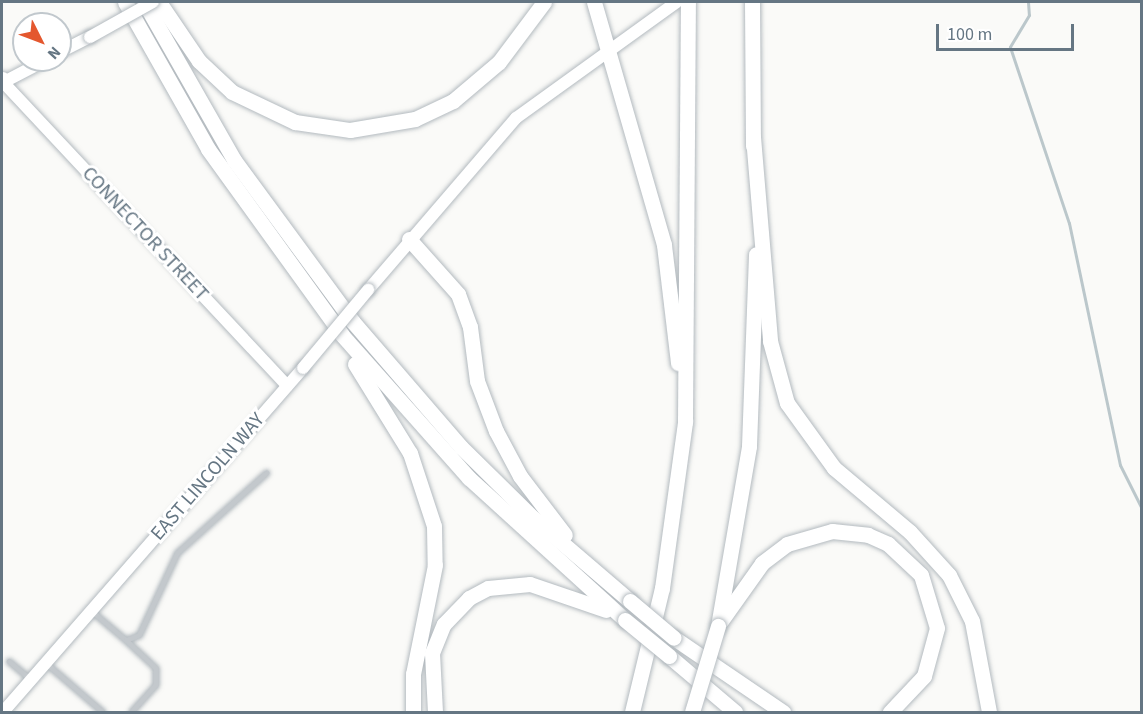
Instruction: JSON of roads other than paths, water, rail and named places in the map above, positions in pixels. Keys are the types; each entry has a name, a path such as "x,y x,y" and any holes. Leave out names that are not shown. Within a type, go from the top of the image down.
{"highway":[{"path":"125,2 238,207 377,396 428,496 435,566 412,674 413,712"},
{"path":"144,2 229,151 330,293 461,447 614,588 761,712"},
{"path":"159,2 199,61 232,92 295,122 350,130 416,119 453,101 500,62 544,2"},
{"path":"594,2 605,49 664,245 676,337 681,458"},
{"path":"632,712 644,675 681,458 690,254 688,2"},
{"path":"692,712 718,626 751,426 752,2"},
{"path":"753,137 770,341 787,403 834,468 910,532 949,575 972,621 989,712"},
{"path":"208,149 304,287 403,407 469,478 623,618 730,709"},
{"path":"409,239 442,270 464,306 480,389 511,461 555,524 614,588"},
{"path":"718,626 753,574 787,544 831,531 878,539 915,566 931,594 936,620 936,647 924,676 890,712"},
{"path":"435,712 430,684 434,645 450,615 480,592 510,584 543,585 623,618"},
{"path":"674,638 783,712"},
{"path":"622,712 644,675"}],"main road":[{"path":"72,46 153,2"},
{"name":"EAST LINCOLN WAY","path":"3,712 303,368 409,239 516,118 605,49 676,2"},
{"path":"2,81 21,72"},
{"name":"CONNECTOR STREET","path":"2,81 287,386"}],"lane":[{"path":"126,640 139,635 151,615 177,553 266,473"},
{"path":"91,610 156,668 156,685 132,712"},
{"path":"9,661 32,679"},
{"path":"45,663 103,712"}],"waterway":[{"path":"1028,2 1029,15 1010,47 1069,223 1120,465 1142,509"}]}
